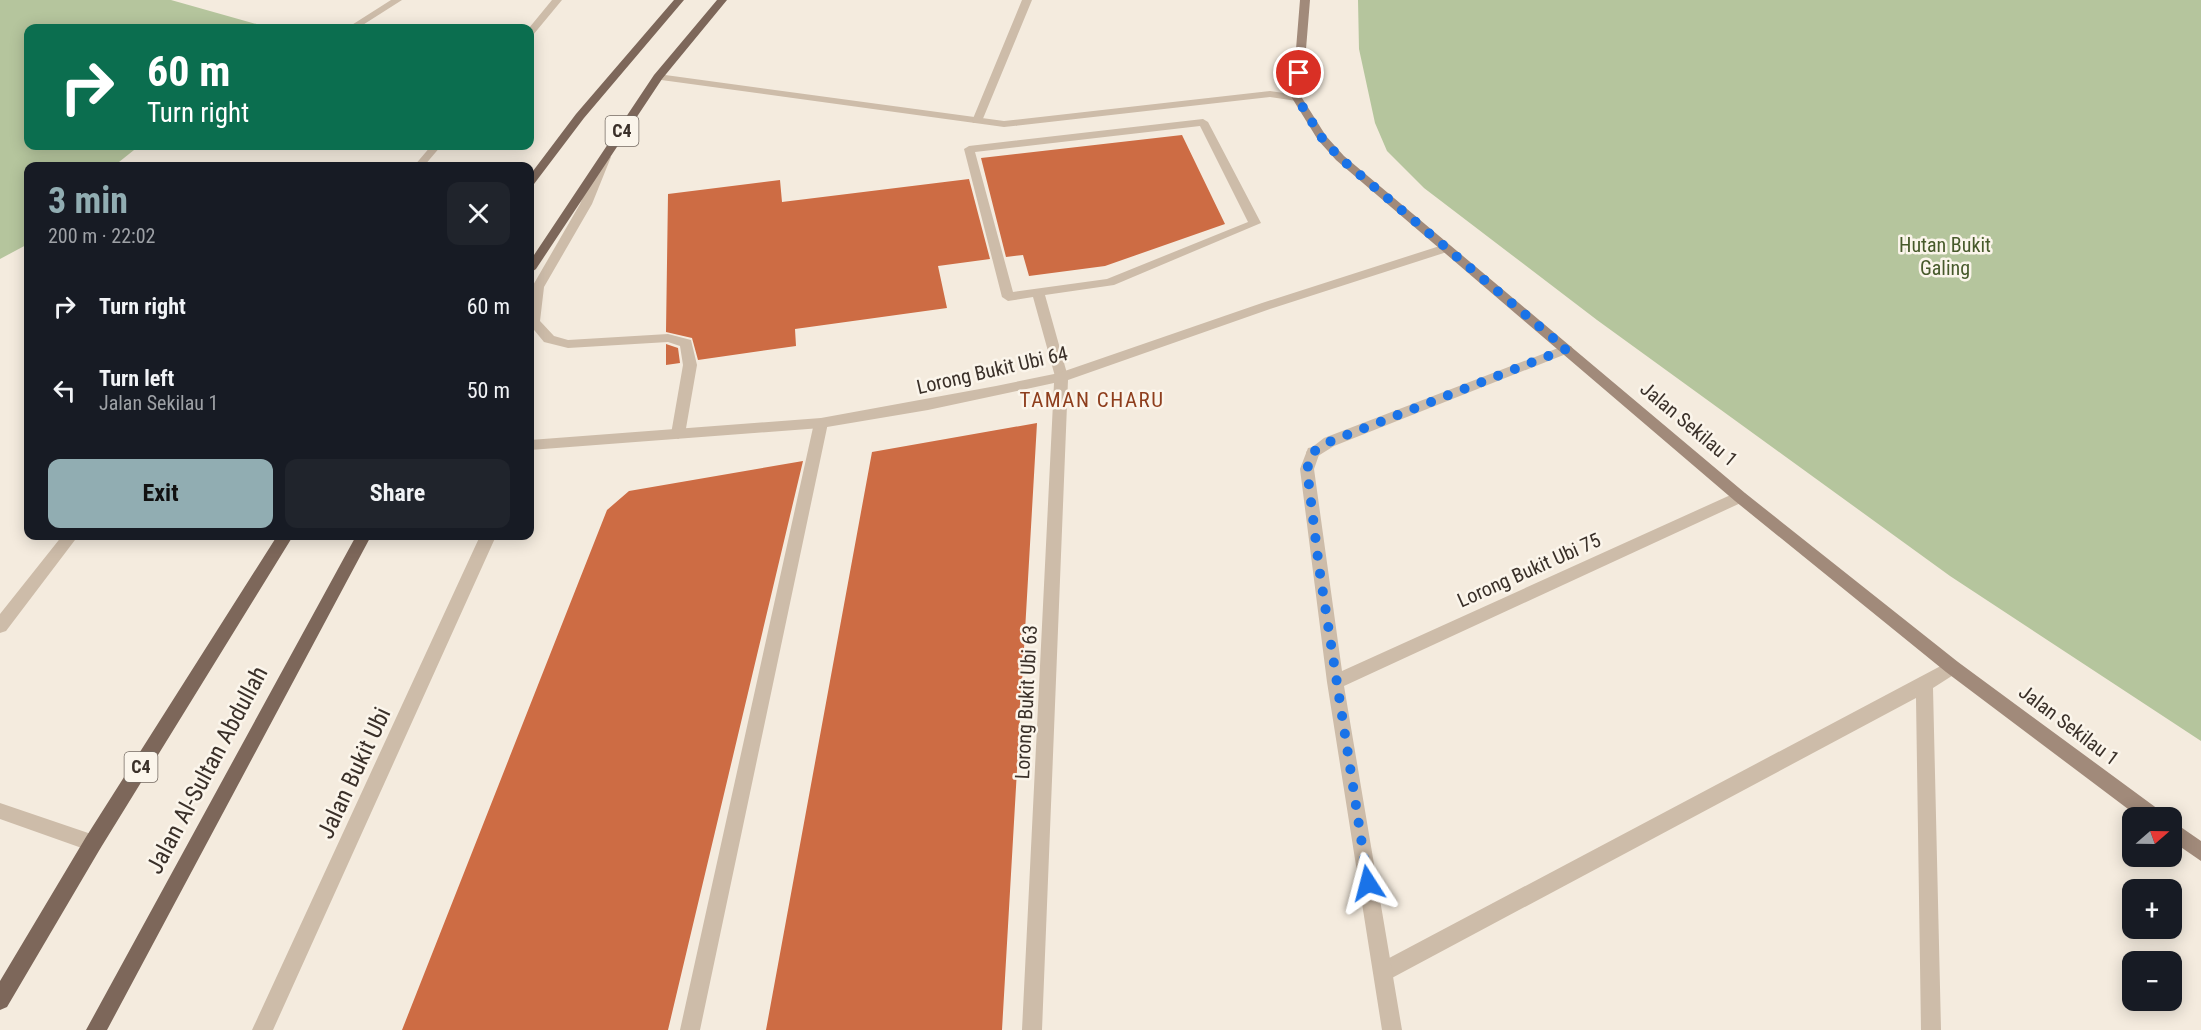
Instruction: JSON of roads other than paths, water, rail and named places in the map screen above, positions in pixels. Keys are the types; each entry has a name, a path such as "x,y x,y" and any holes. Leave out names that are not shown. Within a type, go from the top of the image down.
{"main road":[{"name":"C4","path":"534,177 579,116 679,0"},
{"name":"C4","path":"534,262 658,78 722,0"},
{"name":"C4","path":"0,1000 93,843 282,540"},
{"name":"Jalan Al-Sultan Abdullah","path":"96,1030 361,540"}],"street":[{"path":"358,24 397,0"},
{"path":"534,28 557,0"},
{"path":"977,121 1027,0"},
{"path":"658,78 1004,124 1270,94 1297,98 1305,0"},
{"name":"Jalan Sekilau 1","path":"1297,98 1322,138 1340,158 1740,497 1952,666 2140,807"},
{"path":"1203,122 1255,223 1110,282 1038,293 1008,297 969,149 1203,122"},
{"path":"610,149 586,204 538,287 534,322 549,339 568,344 668,338 686,343 690,365 678,434"},
{"path":"422,162 433,150"},
{"name":"Lorong Bukit Ubi 64","path":"534,445 821,423 928,405 1062,377 1227,319 1446,249"},
{"name":"Lorong Bukit Ubi 63","path":"1032,1030 1062,377 1038,293"},
{"path":"1392,1030 1335,682 1307,469 1313,452 1329,442 1566,349"},
{"path":"690,1030 821,423"},
{"name":"Lorong Bukit Ubi 75","path":"1335,682 1740,497"},
{"path":"0,627 67,540"},
{"name":"Jalan Bukit Ubi","path":"262,1030 486,540"},
{"path":"1383,972 1924,685 1952,666"},
{"path":"1924,685 1931,1030"},
{"path":"0,811 93,843"},
{"path":"2182,838 2201,852"}],"district":[{"name":"TAMAN CHARU","path":"1092,400"}],"park label":[{"name":"Hutan Bukit Galing","path":"1945,256"}]}
